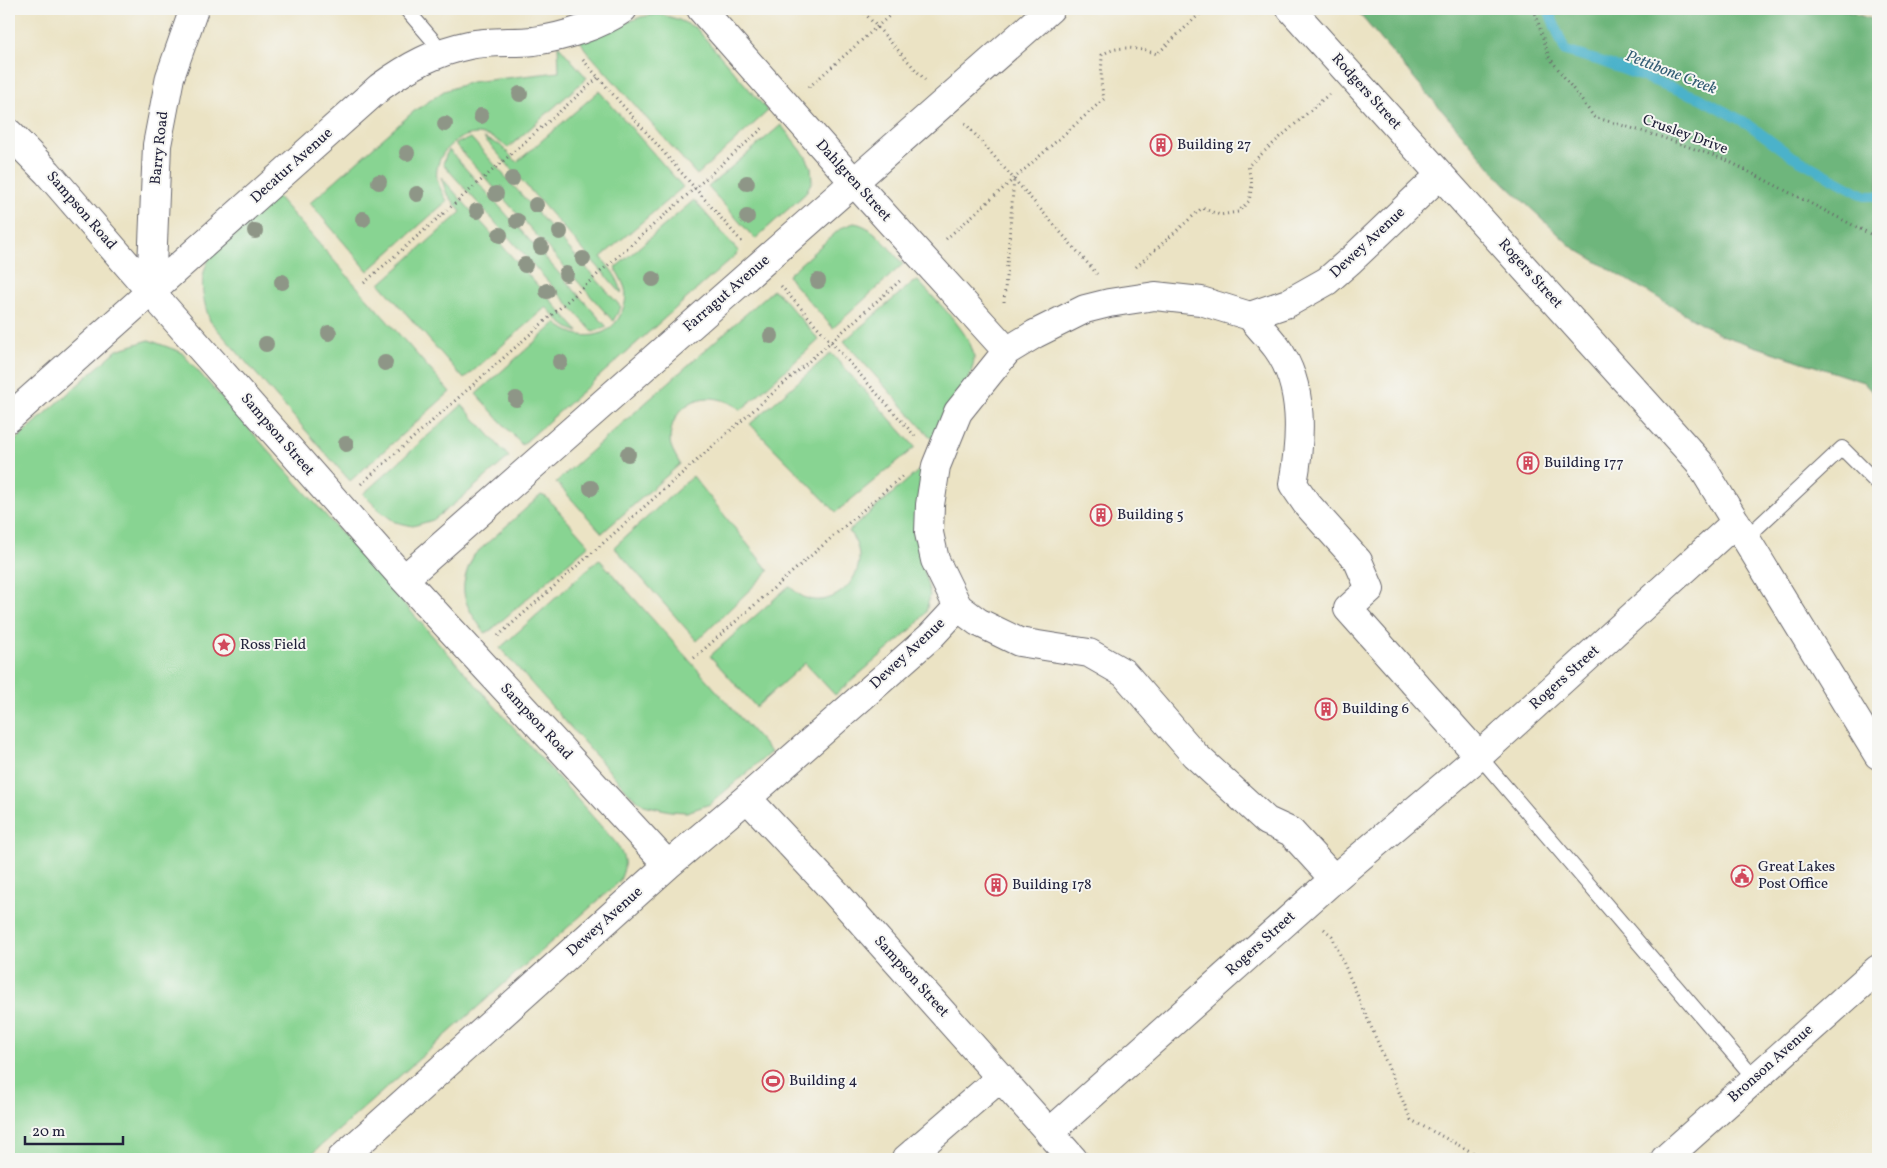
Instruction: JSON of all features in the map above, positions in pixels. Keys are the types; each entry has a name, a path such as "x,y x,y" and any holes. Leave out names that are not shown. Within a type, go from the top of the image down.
{"street":[{"name":"Barry Road","path":"150,292 157,145 170,77 194,9"},
{"name":"Decatur Avenue","path":"9,418 380,87 406,68 443,52 470,45 536,41 570,34 613,16 624,9"},
{"name":"Dahlgren Street","path":"701,9 998,342"},
{"name":"Farragut Avenue","path":"404,579 1050,9"},
{"name":"Rodgers Street","path":"1291,9 1440,175"},
{"name":"Sampson Road","path":"9,133 48,173 150,292"},
{"name":"Dewey Avenue","path":"341,1159 668,865 931,636 958,607 935,560 929,533 930,505 936,466 958,412 998,342 1034,334 1085,309 1108,303 1155,296 1201,301 1250,316 1288,303 1327,281 1440,175"},
{"name":"Rogers Street","path":"1062,1151 1334,879 1741,530 1699,462 1440,175"},
{"name":"Sampson Street","path":"150,292 404,579"},
{"path":"1250,316 1278,350 1292,378 1299,413 1298,452 1293,484 1306,503 1358,561 1370,589 1348,609 1479,756"},
{"path":"1741,530 1878,755"},
{"name":"Sampson Road","path":"404,579 668,865"},
{"path":"958,607 978,622 1019,642 1089,653 1124,673 1195,755 1267,821 1291,832 1334,879"},
{"name":"Sampson Street","path":"747,798 835,892 1001,1077 1062,1151"},
{"name":"Bronson Avenue","path":"1665,1159 1878,969"},
{"path":"906,1159 1001,1077"}],"lane":[{"path":"406,9 443,52"},
{"path":"1741,530 1842,448 1878,484"},
{"path":"1479,756 1755,1079"}],"path":[{"path":"861,9 929,84"},
{"path":"806,90 897,9"},
{"path":"942,242 1104,99 1101,83 1102,55 1110,49 1124,48 1144,49 1156,54 1205,9"},
{"name":"Crusley Drive","path":"1534,9 1549,57 1594,117 1658,136 1726,160 1878,238"},
{"path":"562,35 916,438"},
{"path":"364,283 598,77"},
{"path":"1132,271 1202,208 1220,215 1238,212 1249,202 1252,185 1248,166 1329,94"},
{"path":"963,121 1098,275"},
{"path":"338,504 767,124"},
{"path":"998,342 1002,320 1014,179"},
{"path":"475,656 902,278"},
{"path":"694,658 907,472"},
{"path":"1320,925 1332,936 1411,1120 1485,1159"}],"green space":[{"path":"1355,9 1839,9 1878,21 1878,398 1863,382 1721,335 1572,247 1504,183"},
{"path":"659,14 677,19 696,28 768,111 697,175 585,49 580,40 641,17"},
{"path":"558,45 587,78 508,148 491,137 475,134 466,136 450,145 439,161 437,170 437,179 447,201 368,271 310,203 413,112 444,91 471,82 559,72"},
{"path":"599,91 683,187 601,257 617,279 622,294 484,138 500,145 517,162"},
{"path":"781,125 805,155 811,167 812,181 805,194 755,239 708,187"},
{"path":"471,138 621,307 613,321 455,144"},
{"path":"449,150 607,327 593,332 443,164"},
{"path":"441,177 579,332 564,325 546,307 464,379 380,284 461,212 446,192"},
{"path":"276,195 450,392 350,481 210,321 205,304 202,287 203,278 208,261 213,253"},
{"path":"694,200 739,252 522,445 476,394 556,323 575,334 584,336 603,332 611,327 618,319 626,298 624,286 615,268"},
{"path":"854,223 862,225 875,233 903,264 833,328 791,281 788,275 841,228"},
{"path":"918,281 960,328 967,338 974,358 973,366 964,387 933,440 844,341 912,283"},
{"path":"773,290 779,294 819,340 741,410 732,404 712,398 703,398 686,406 673,423 670,434 671,446 680,464 602,533 556,482"},
{"name":"Ross Field","path":"149,340 181,352 616,843 622,853 624,862 619,882 306,1159 9,1159 9,446 117,350"},
{"path":"831,353 915,447 836,512 750,424"},
{"path":"462,405 509,457 433,520 413,526 395,522 380,511 363,494"},
{"path":"925,465 919,549 930,595 926,612 915,626 835,695 805,663 756,707 710,656 789,586 803,597 818,600 828,599 844,590 855,575 859,557 857,546 849,531"},
{"path":"693,476 769,571 697,641 614,547"},
{"path":"541,495 546,497 589,545 491,630 485,633 471,613 464,596 468,567 474,555"},
{"path":"599,559 771,752 710,804 687,812 670,811 644,805 629,793 500,648"}],"waterway":[{"name":"Pettibone Creek","path":"1548,9 1565,51 1600,61 1700,98 1748,124 1790,155 1865,196 1878,196"}],"place":[{"name":"Building 27","path":"1161,145"},
{"name":"Building 177","path":"1528,463"},
{"name":"Building 5","path":"1101,515"},
{"name":"Ross Field","path":"224,645"},
{"name":"Building 6","path":"1326,709"},
{"name":"Great Lakes Post Office","path":"1742,876"},
{"name":"Building 178","path":"996,885"},
{"name":"Building 4","path":"773,1081"}]}
